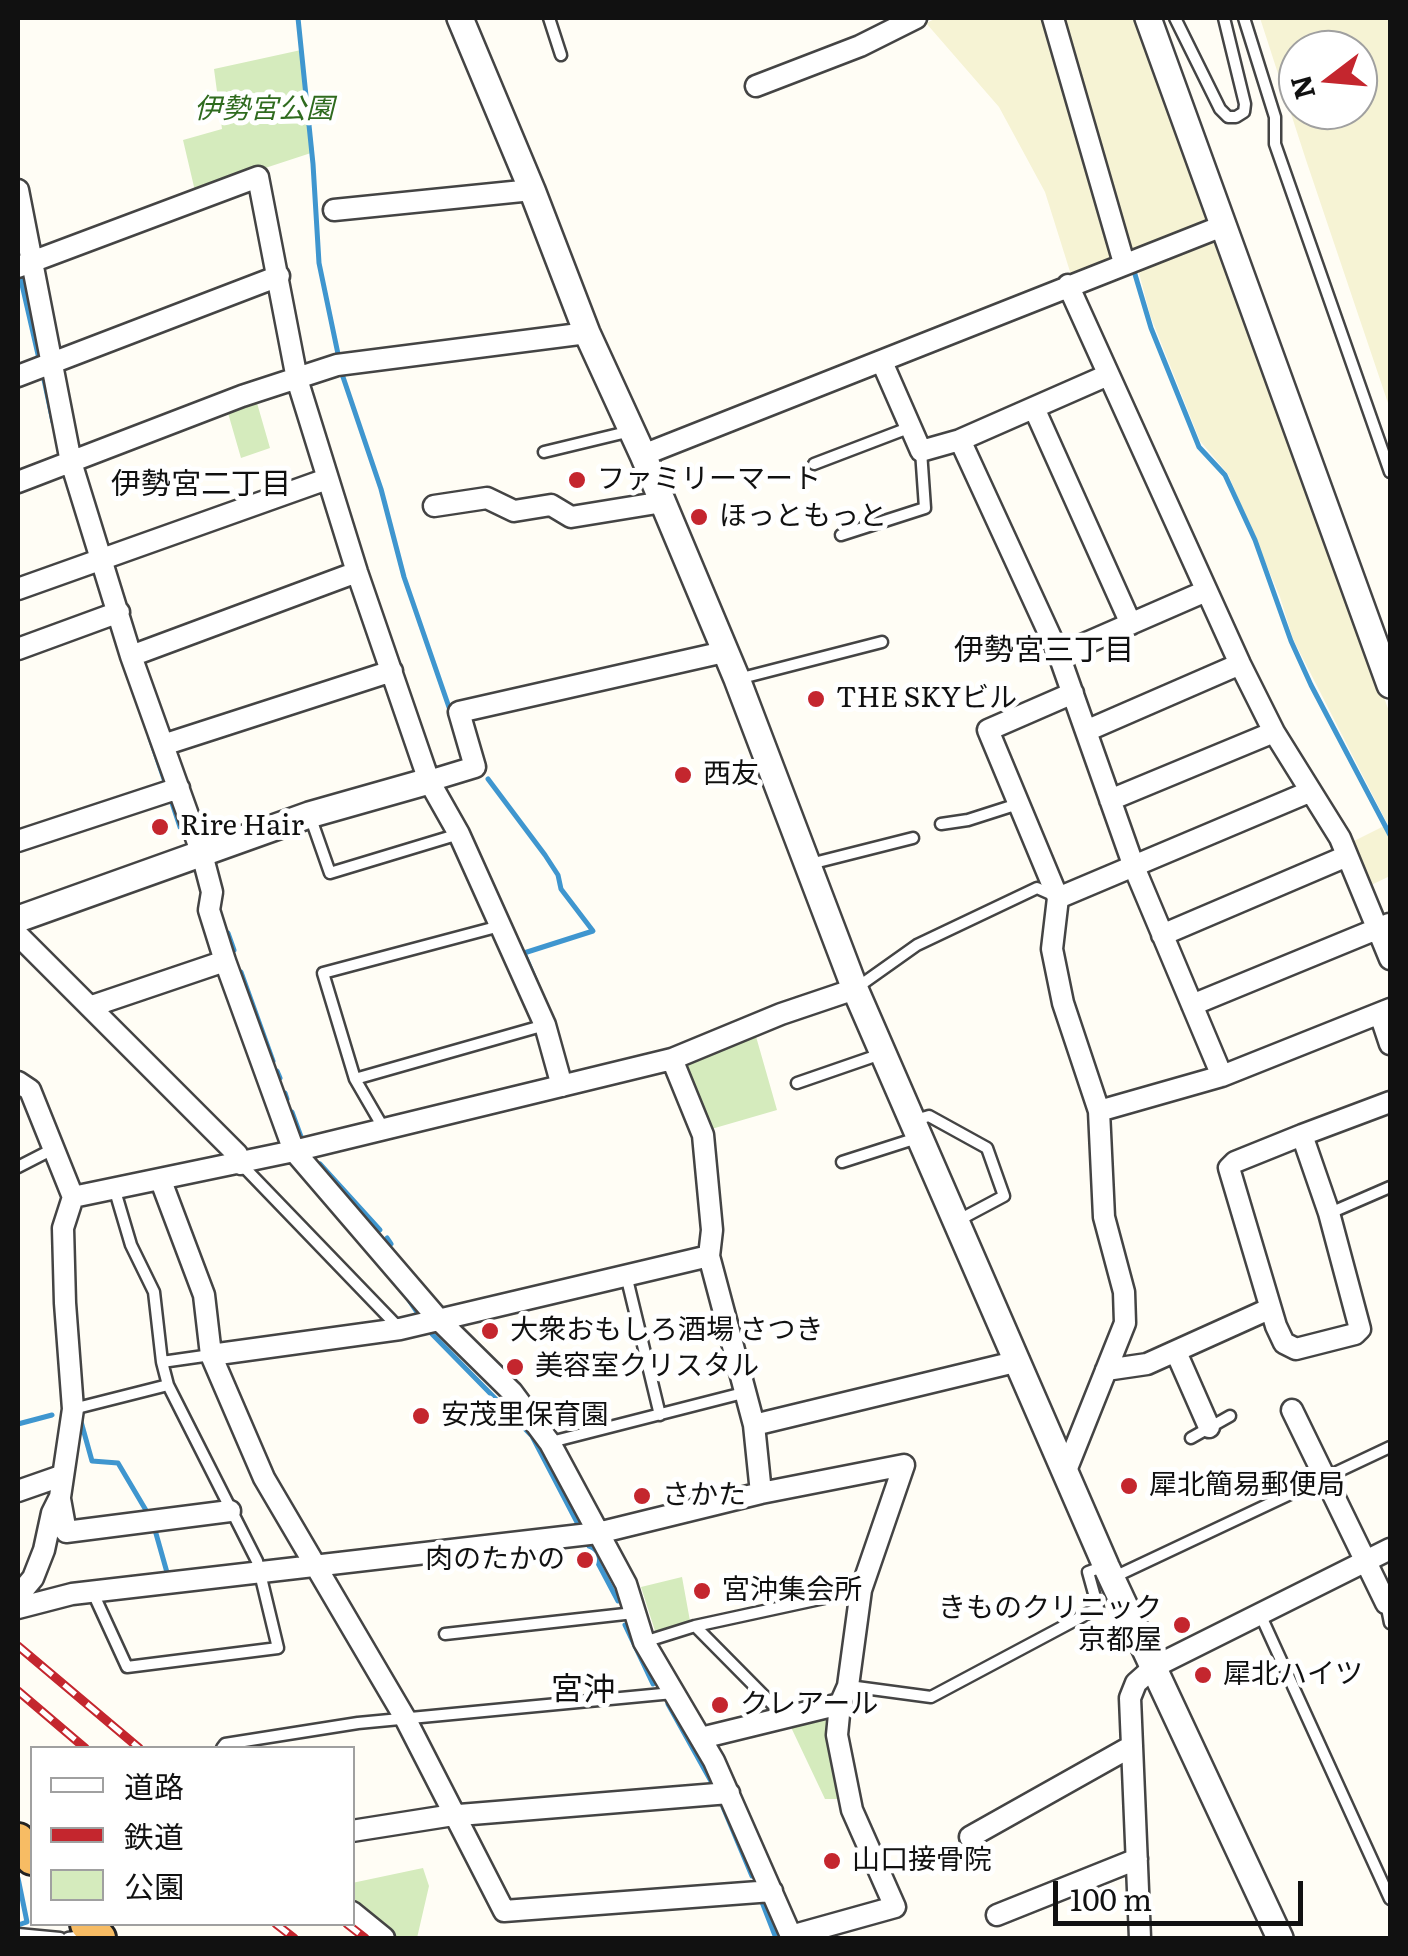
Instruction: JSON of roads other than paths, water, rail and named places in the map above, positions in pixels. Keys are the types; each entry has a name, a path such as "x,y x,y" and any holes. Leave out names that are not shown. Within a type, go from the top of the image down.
{"street":[{"path":"460,18 587,333 737,679 855,989 1109,1572 1280,1938"},
{"path":"756,86 860,46 916,18"},
{"path":"1053,18 1124,263"},
{"path":"1148,18 1390,685"},
{"path":"25,264 258,177 297,379 357,572 429,780 459,834 545,1025 562,1086"},
{"path":"18,190 25,264 71,462 131,656 202,854 212,892 210,910 225,961 294,1151 440,1321 512,1392 550,1442 598,1533 626,1584 644,1642 701,1738 792,1937 828,1934 895,1907 852,1810 837,1735 861,1590 904,1465 598,1533 72,1594 18,1608"},
{"path":"334,210 532,190"},
{"path":"643,455 1225,225"},
{"path":"18,376 279,276"},
{"path":"1068,286 1240,664 1274,732 1340,838 1385,926 1390,958"},
{"path":"18,482 242,396 337,365 587,333"},
{"path":"882,362 922,451 960,440 1108,376"},
{"path":"1034,408 1131,624"},
{"path":"960,440 1059,654 1134,867 1222,1076"},
{"path":"18,589 327,478"},
{"path":"434,506 486,498 514,511 551,505 572,517 663,502"},
{"path":"131,656 357,572"},
{"path":"1059,654 1206,591"},
{"path":"18,649 118,612"},
{"path":"18,918 309,815 475,768 459,712 724,652"},
{"path":"1086,731 1240,664"},
{"path":"163,745 392,671"},
{"path":"1065,1473 1125,1323 1124,1292 1104,1217 1099,1111 1063,1003 1052,949 1058,898 988,730 1072,694"},
{"path":"1110,800 1274,732"},
{"path":"18,841 179,788"},
{"path":"1058,898 1309,792"},
{"path":"1162,935 1348,856"},
{"path":"1192,1005 1385,926"},
{"path":"18,935 236,1154 240,1164"},
{"path":"92,1006 225,961"},
{"path":"73,1198 240,1164 672,1059 780,1014 855,989"},
{"path":"1099,1111 1222,1076 1385,1012 1390,1044"},
{"path":"672,1059 703,1135 712,1230 709,1256 754,1425 761,1494"},
{"path":"18,1082 30,1090 73,1198 63,1228 74,1409 60,1486 33,1578 18,1596"},
{"path":"1302,1136 1360,1330 1296,1350 1284,1343 1270,1309 1229,1168 1235,1162 1302,1136 1390,1102"},
{"path":"161,1181 204,1295 211,1355 264,1478 405,1718 504,1911 772,1891"},
{"path":"211,1355 400,1330 709,1256"},
{"path":"1106,1370 1147,1364 1270,1309"},
{"path":"1176,1352 1200,1433"},
{"path":"754,1425 1020,1362"},
{"path":"1292,1410 1389,1610"},
{"path":"60,1486 66,1532 230,1511"},
{"path":"18,1491 60,1486"},
{"path":"1140,1938 1130,1698 1136,1683 1154,1667 1390,1549"},
{"path":"701,1738 786,1719 844,1695"},
{"path":"970,1838 1132,1746"},
{"path":"355,1831 458,1817 728,1793"},
{"path":"997,1915 1137,1858"},
{"path":"355,1914 384,1938"}],"lane":[{"path":"549,18 561,55"},
{"path":"1175,18 1220,108 1228,117 1236,117 1244,112 1245,104 1224,18"},
{"path":"1244,18 1275,118 1275,144 1390,472"},
{"path":"814,464 910,427"},
{"path":"544,452 631,431"},
{"path":"841,535 925,508 922,451"},
{"path":"737,679 882,642"},
{"path":"941,824 1018,804"},
{"path":"309,815 330,873 459,834"},
{"path":"809,864 914,838"},
{"path":"855,989 918,945 1037,888 1058,898"},
{"path":"384,1129 355,1079 323,973 501,926"},
{"path":"355,1079 545,1025"},
{"path":"797,1084 883,1054"},
{"path":"842,1162 916,1129 929,1116 987,1148 1004,1196 956,1222"},
{"path":"18,1166 55,1148"},
{"path":"240,1164 400,1330"},
{"path":"1328,1214 1390,1187"},
{"path":"93,1593 127,1667 278,1648 260,1571 168,1385 154,1292 131,1245 115,1191"},
{"path":"626,1274 660,1415"},
{"path":"162,1362 211,1355"},
{"path":"74,1409 168,1385"},
{"path":"550,1442 743,1393"},
{"path":"1200,1433 1230,1416"},
{"path":"844,1695 931,1697 1098,1608 1088,1572 1109,1572 1325,1480 1390,1446"},
{"path":"644,1642 695,1626 861,1590"},
{"path":"444,1634 634,1613"},
{"path":"1260,1614 1390,1899"},
{"path":"695,1626 786,1719"},
{"path":"224,1746 405,1718 674,1693"},
{"path":"18,1934 82,1934"}],"waterway":[{"path":"298,18 319,263 338,354"},
{"path":"1134,271 1151,328 1199,447 1225,475 1255,540 1311,685 1390,835"},
{"path":"20,276 39,359"},
{"path":"342,374 381,489 404,577 451,713"},
{"path":"43,375 53,422"},
{"path":"150,738 165,782"},
{"path":"488,779 545,855 558,875 561,889 593,931 524,953 545,1003"},
{"path":"170,797 183,836"},
{"path":"228,933 234,950"},
{"path":"241,972 273,1061"},
{"path":"277,1071 280,1078"},
{"path":"285,1093 287,1099"},
{"path":"292,1112 303,1142"},
{"path":"320,1164 380,1230"},
{"path":"387,1238 391,1244"},
{"path":"407,1297 419,1315"},
{"path":"430,1332 532,1436 579,1526"},
{"path":"18,1424 52,1415"},
{"path":"80,1418 92,1461 118,1463 147,1512"},
{"path":"155,1530 168,1576"},
{"path":"589,1546 618,1601"},
{"path":"625,1625 653,1684"},
{"path":"668,1704 712,1783"},
{"path":"723,1807 752,1876"},
{"path":"18,1878 27,1922 18,1925"},
{"path":"762,1902 776,1938"}],"railway":[{"path":"18,1646 137,1746"},
{"path":"18,1691 83,1746"},
{"path":"279,1926 294,1938"},
{"path":"350,1926 365,1938"}],"place":[{"name":"ファミリーマート","path":"577,480"},
{"name":"ほっともっと","path":"699,517"},
{"name":"THE SKYビル","path":"816,699"},
{"name":"西友","path":"683,775"},
{"name":"Rire Hair","path":"160,827"},
{"name":"大衆おもしろ酒場 さつき","path":"490,1331"},
{"name":"美容室クリスタル","path":"515,1367"},
{"name":"安茂里保育園","path":"421,1416"},
{"name":"犀北簡易郵便局","path":"1129,1486"},
{"name":"さかた","path":"642,1496"},
{"name":"肉のたかの","path":"585,1560"},
{"name":"宮沖集会所","path":"702,1591"},
{"name":"きものクリニック 京都屋","path":"1182,1625"},
{"name":"犀北ハイツ","path":"1203,1675"},
{"name":"クレアール","path":"720,1705"},
{"name":"山口接骨院","path":"832,1861"}],"district":[{"name":"伊勢宮二丁目","path":"201,485"},
{"name":"伊勢宮三丁目","path":"1044,651"},
{"name":"宮沖","path":"583,1691"}],"park label":[{"name":"伊勢宮公園","path":"264,110"}]}
